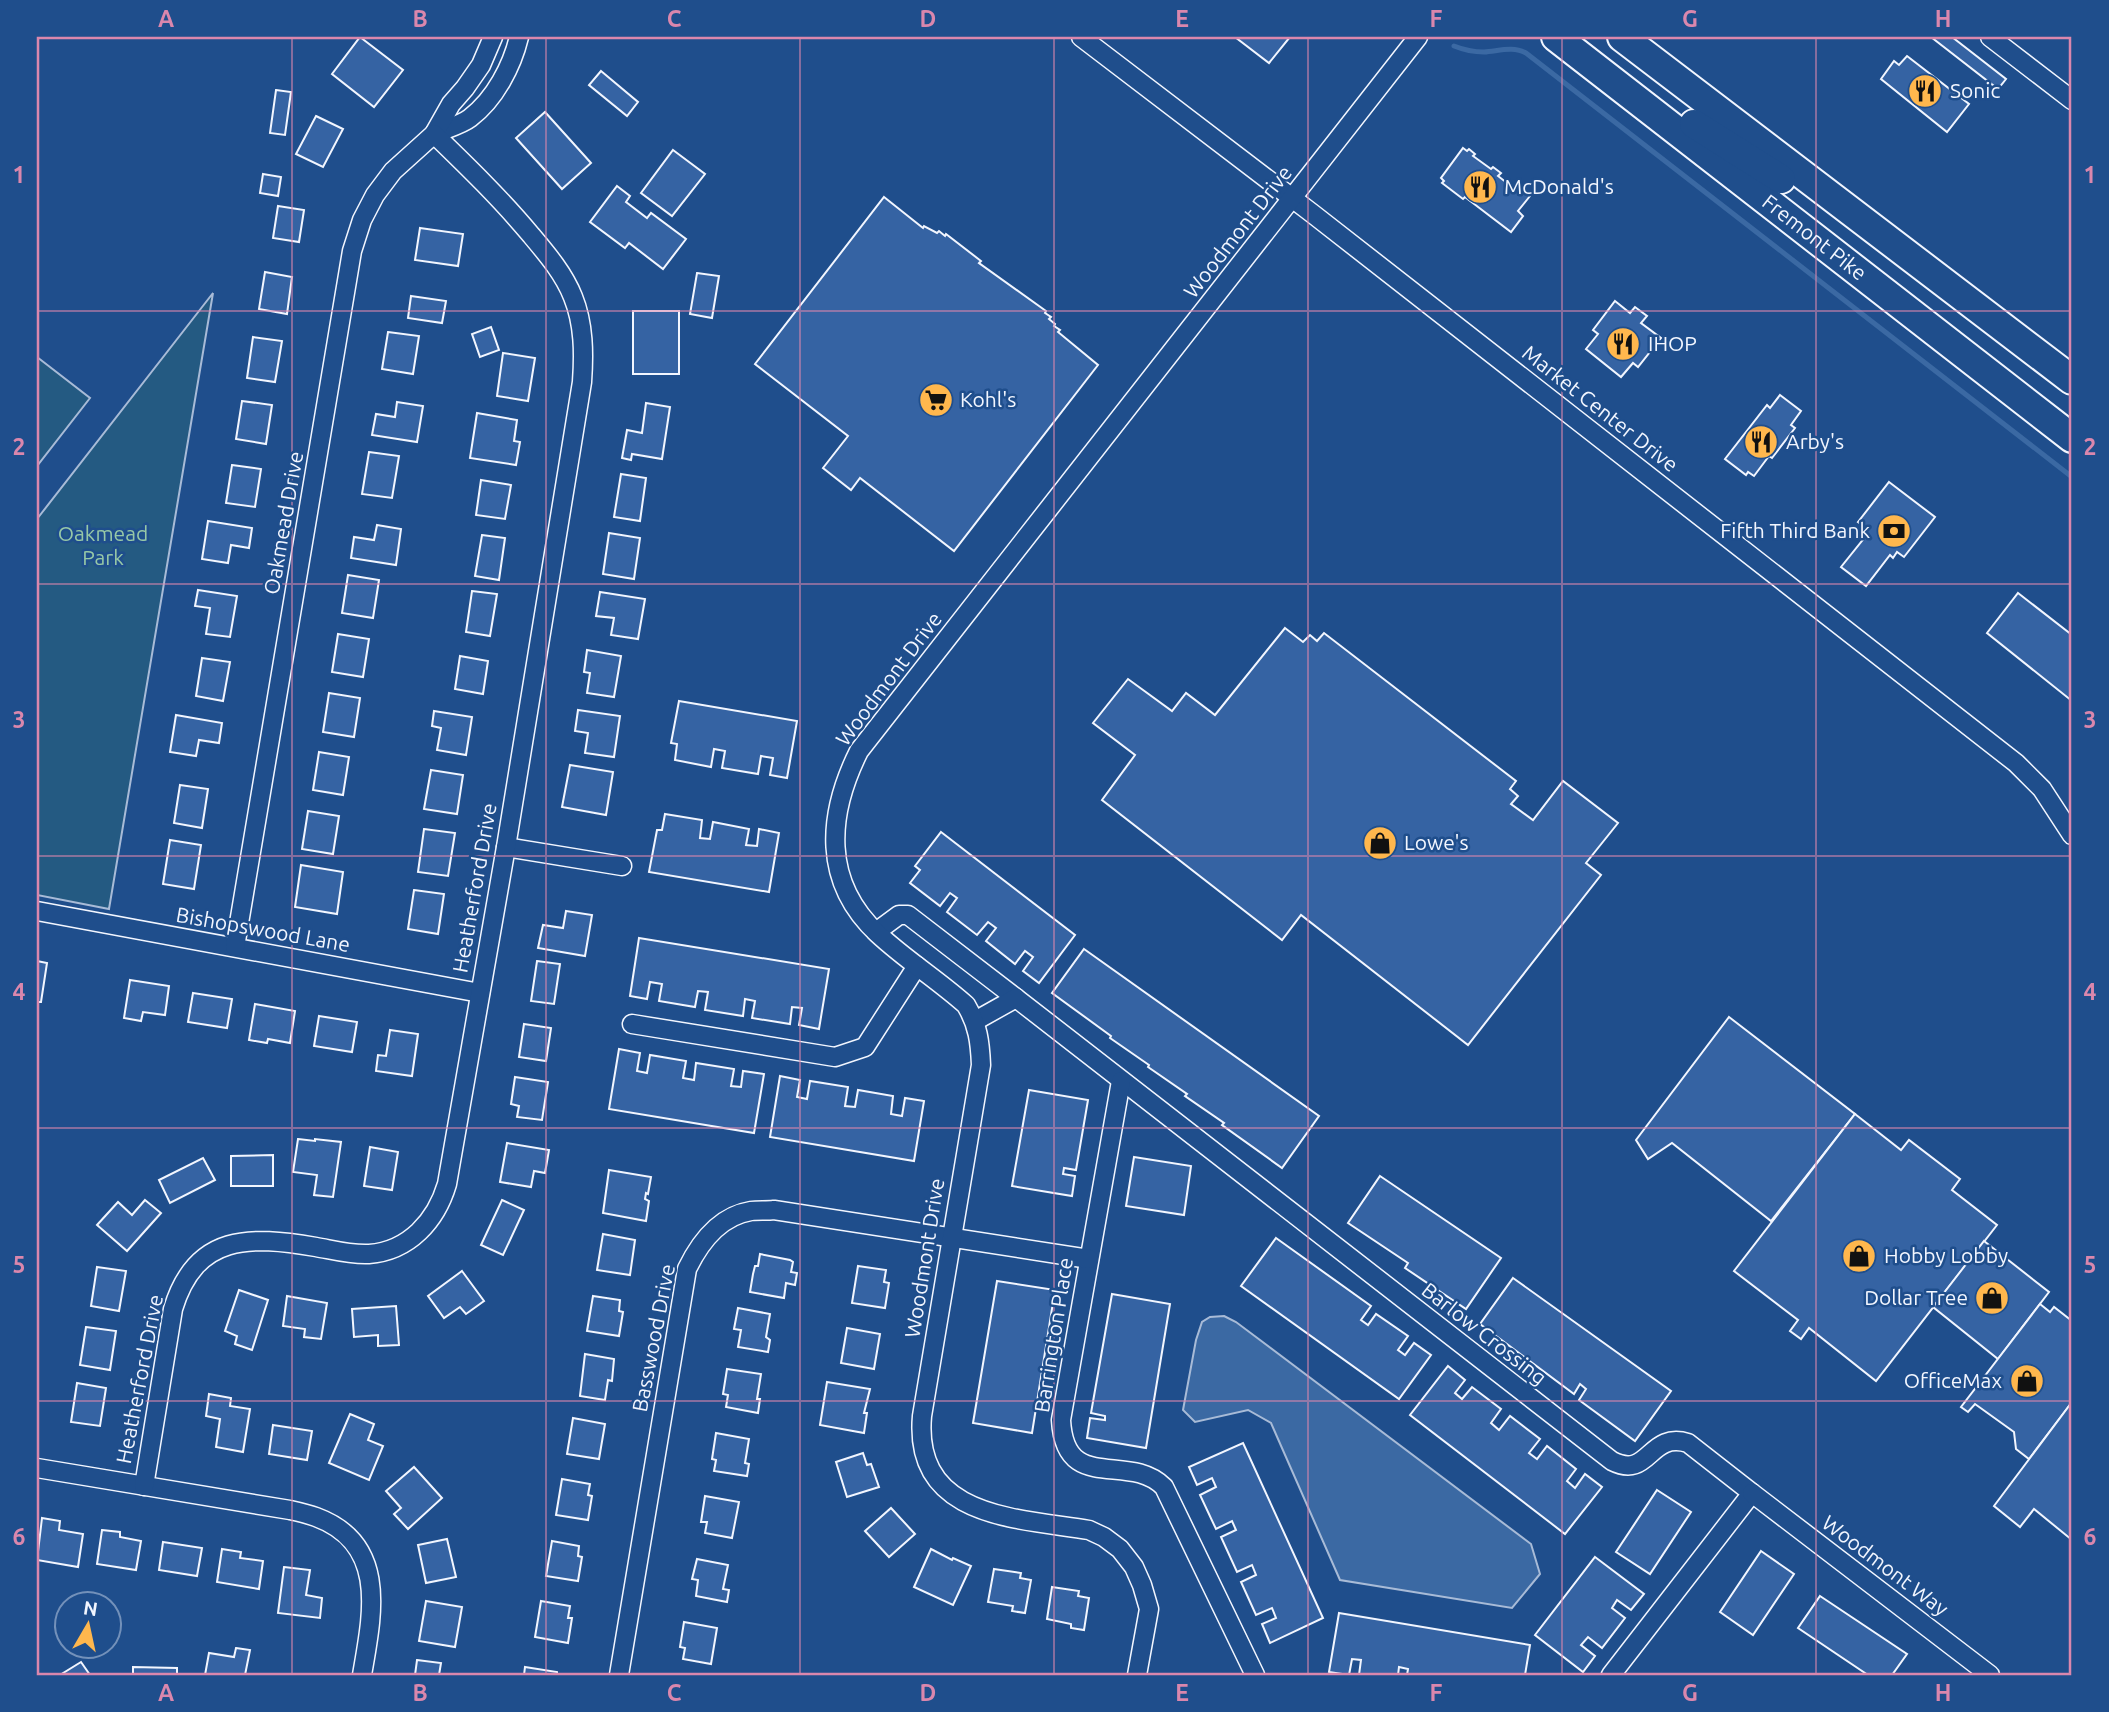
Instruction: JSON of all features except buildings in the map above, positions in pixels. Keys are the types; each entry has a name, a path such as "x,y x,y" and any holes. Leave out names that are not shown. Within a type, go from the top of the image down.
{"highway":[{"name":"Fremont Pike","path":"1556,37 2072,438"},
{"path":"1580,37 1694,124 1838,217 1895,245"},
{"name":"Fremont Pike","path":"1622,37 2072,380"}],"street":[{"name":"Oakmead Drive","path":"235,947 352,251 362,220 375,195 393,171 434,134 451,104 481,65 494,37"},
{"name":"Oakmead Drive","path":"434,134 469,119 491,96 506,72 519,37"},
{"name":"Market Center Drive","path":"1081,37 1293,198 2016,762 2042,789 2072,835"},
{"name":"Woodmont Drive","path":"1137,1675 1149,1609 1134,1567 1120,1549 1104,1536 1088,1530 990,1513 971,1506 955,1497 941,1484 931,1469 924,1450 921,1432 981,1065 980,1040 967,1005 876,932 852,902 838,867 836,818 848,774 859,751 1418,37"},
{"path":"1990,37 2072,100"},
{"name":"Heatherford Drive","path":"144,1486 173,1309 183,1283 201,1261 212,1252 231,1244 255,1240 352,1253 381,1252 407,1241 424,1228 437,1211 447,1184 506,847 582,382 584,353 581,324 564,277 489,188 434,134"},
{"path":"506,847 622,866"},
{"name":"Bishopswood Lane","path":"37,911 480,993"},
{"name":"Barlow Crossing","path":"876,932 899,915 908,915 1612,1461 1629,1467 1638,1465 1661,1444 1680,1441 1688,1443 1752,1493"},
{"path":"632,1024 835,1057 865,1047 916,966"},
{"path":"975,1021 1016,998"},
{"name":"Barrington Place","path":"1121,1080 1061,1420 1062,1439 1069,1453 1081,1463 1142,1474 1155,1479 1164,1487 1255,1675"},
{"name":"Basswood Drive","path":"619,1675 687,1269 697,1248 711,1233 727,1221 750,1211 774,1210 1089,1259"},
{"path":"37,1468 290,1510 316,1517 340,1530 359,1551 370,1576 370,1625 362,1675"},
{"path":"1611,1675 1752,1493"},
{"name":"Woodmont Way","path":"1752,1493 1990,1675"}],"green space":[{"name":"Oakmead Park","path":"213,293 109,909 37,895 37,519"},
{"path":"37,357 90,398 37,466"}],"shaded area":[{"path":"1224,1316 1236,1322 1531,1544 1540,1574 1512,1608 1340,1580 1271,1423 1248,1410 1195,1422 1183,1410 1202,1322 1210,1317"}],"waterway":[{"path":"1454,46 1476,52 1511,49 1526,53 2072,477"}],"place":[{"name":"Sonic","path":"1925,91"},
{"name":"McDonald's","path":"1480,187"},
{"name":"IHOP","path":"1623,344"},
{"name":"Kohl's","path":"936,400"},
{"name":"Arby's","path":"1761,442"},
{"name":"Fifth Third Bank","path":"1894,531"},
{"name":"Lowe's","path":"1380,843"},
{"name":"Hobby Lobby","path":"1859,1256"},
{"name":"Dollar Tree","path":"1992,1298"},
{"name":"OfficeMax","path":"2027,1381"}]}
